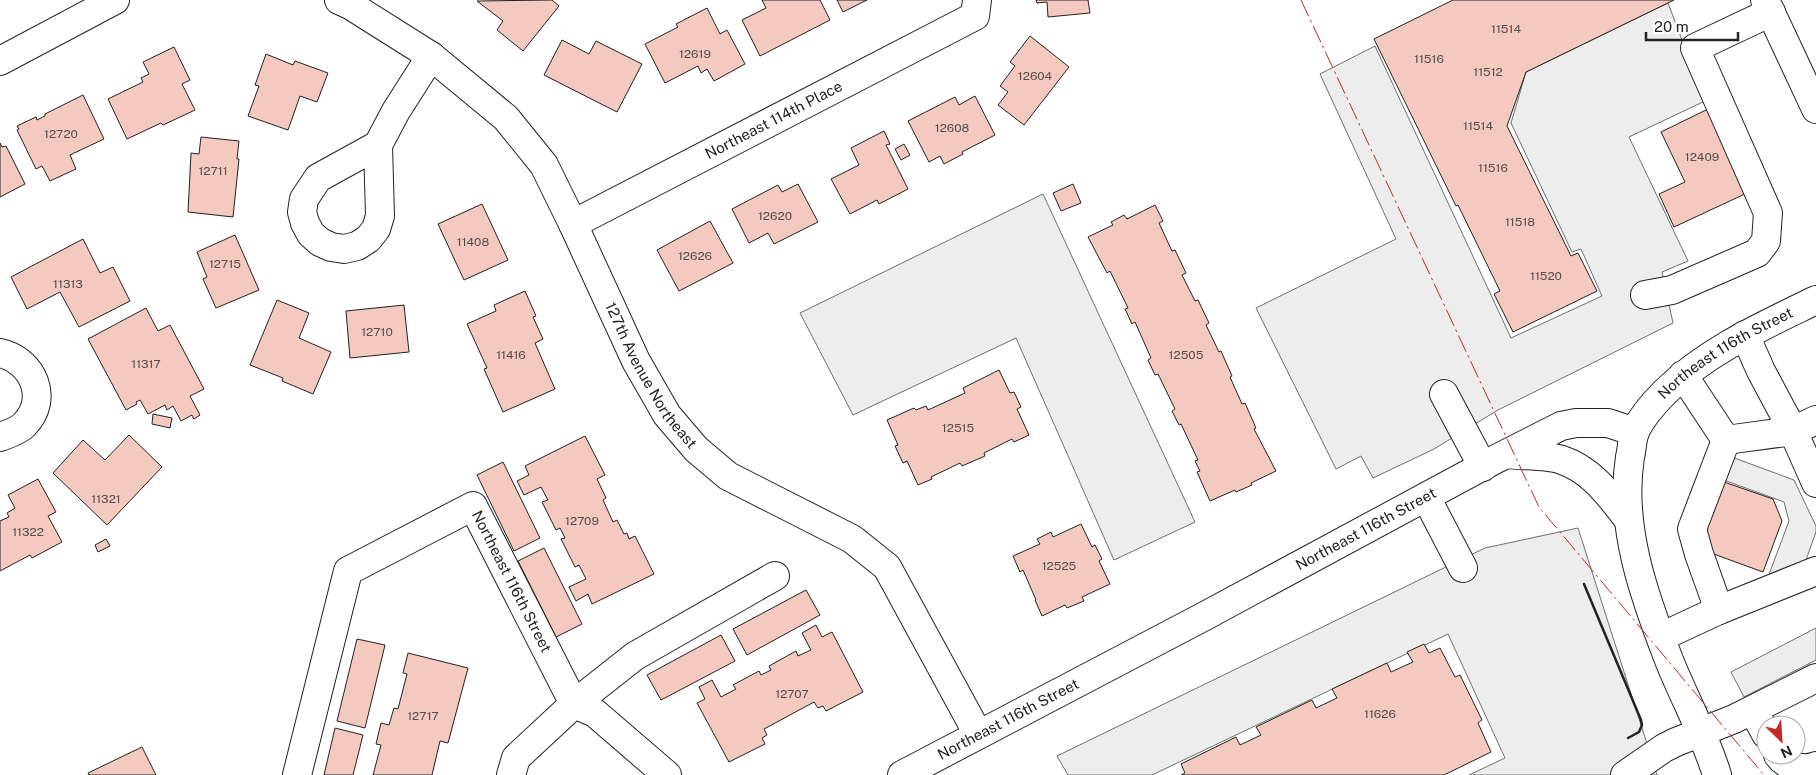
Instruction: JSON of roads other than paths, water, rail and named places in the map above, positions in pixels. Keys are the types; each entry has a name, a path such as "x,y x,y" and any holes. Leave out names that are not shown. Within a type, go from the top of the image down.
{"street":[{"path":"0,62 115,0"},
{"name":"127th Avenue Northeast","path":"339,0 431,56 506,118 544,165 636,361 667,415 696,448 728,476 852,539 887,567 978,734"},
{"path":"1645,295 1672,290 1758,253 1766,241 1768,213 1695,48 1768,6 1816,109"},
{"name":"Northeast 114th Place","path":"573,224 976,8"},
{"path":"378,145 396,111 431,56"},
{"name":"Northeast 116th Street","path":"902,775 1562,426 1576,422 1608,423 1635,432 1657,401 1683,375 1745,335 1816,300"},
{"path":"1745,335 1766,381 1805,425 1816,483"},
{"path":"0,353 14,357 24,365 32,376 36,388 36,401 32,414 24,425 13,432 0,436"},
{"path":"1683,375 1726,440"},
{"path":"1444,394 1482,467"},
{"path":"1726,440 1805,425"},
{"path":"1635,432 1628,474 1628,519 1643,584 1650,611 1717,775"},
{"path":"1719,610 1692,529 1726,440"},
{"path":"1507,454 1560,459 1573,465 1600,482 1628,519"},
{"path":"1426,497 1463,568"},
{"name":"Northeast 116th Street","path":"297,775 348,571 473,506 574,704"},
{"path":"1661,637 1719,610 1816,571"},
{"path":"511,775 516,758 574,704 635,656 775,576"},
{"path":"1625,775 1664,748 1753,710 1816,678"},
{"path":"574,704 595,713 667,775"},
{"path":"1753,710 1756,716"},
{"path":"1791,765 1807,770 1816,766"}]}
